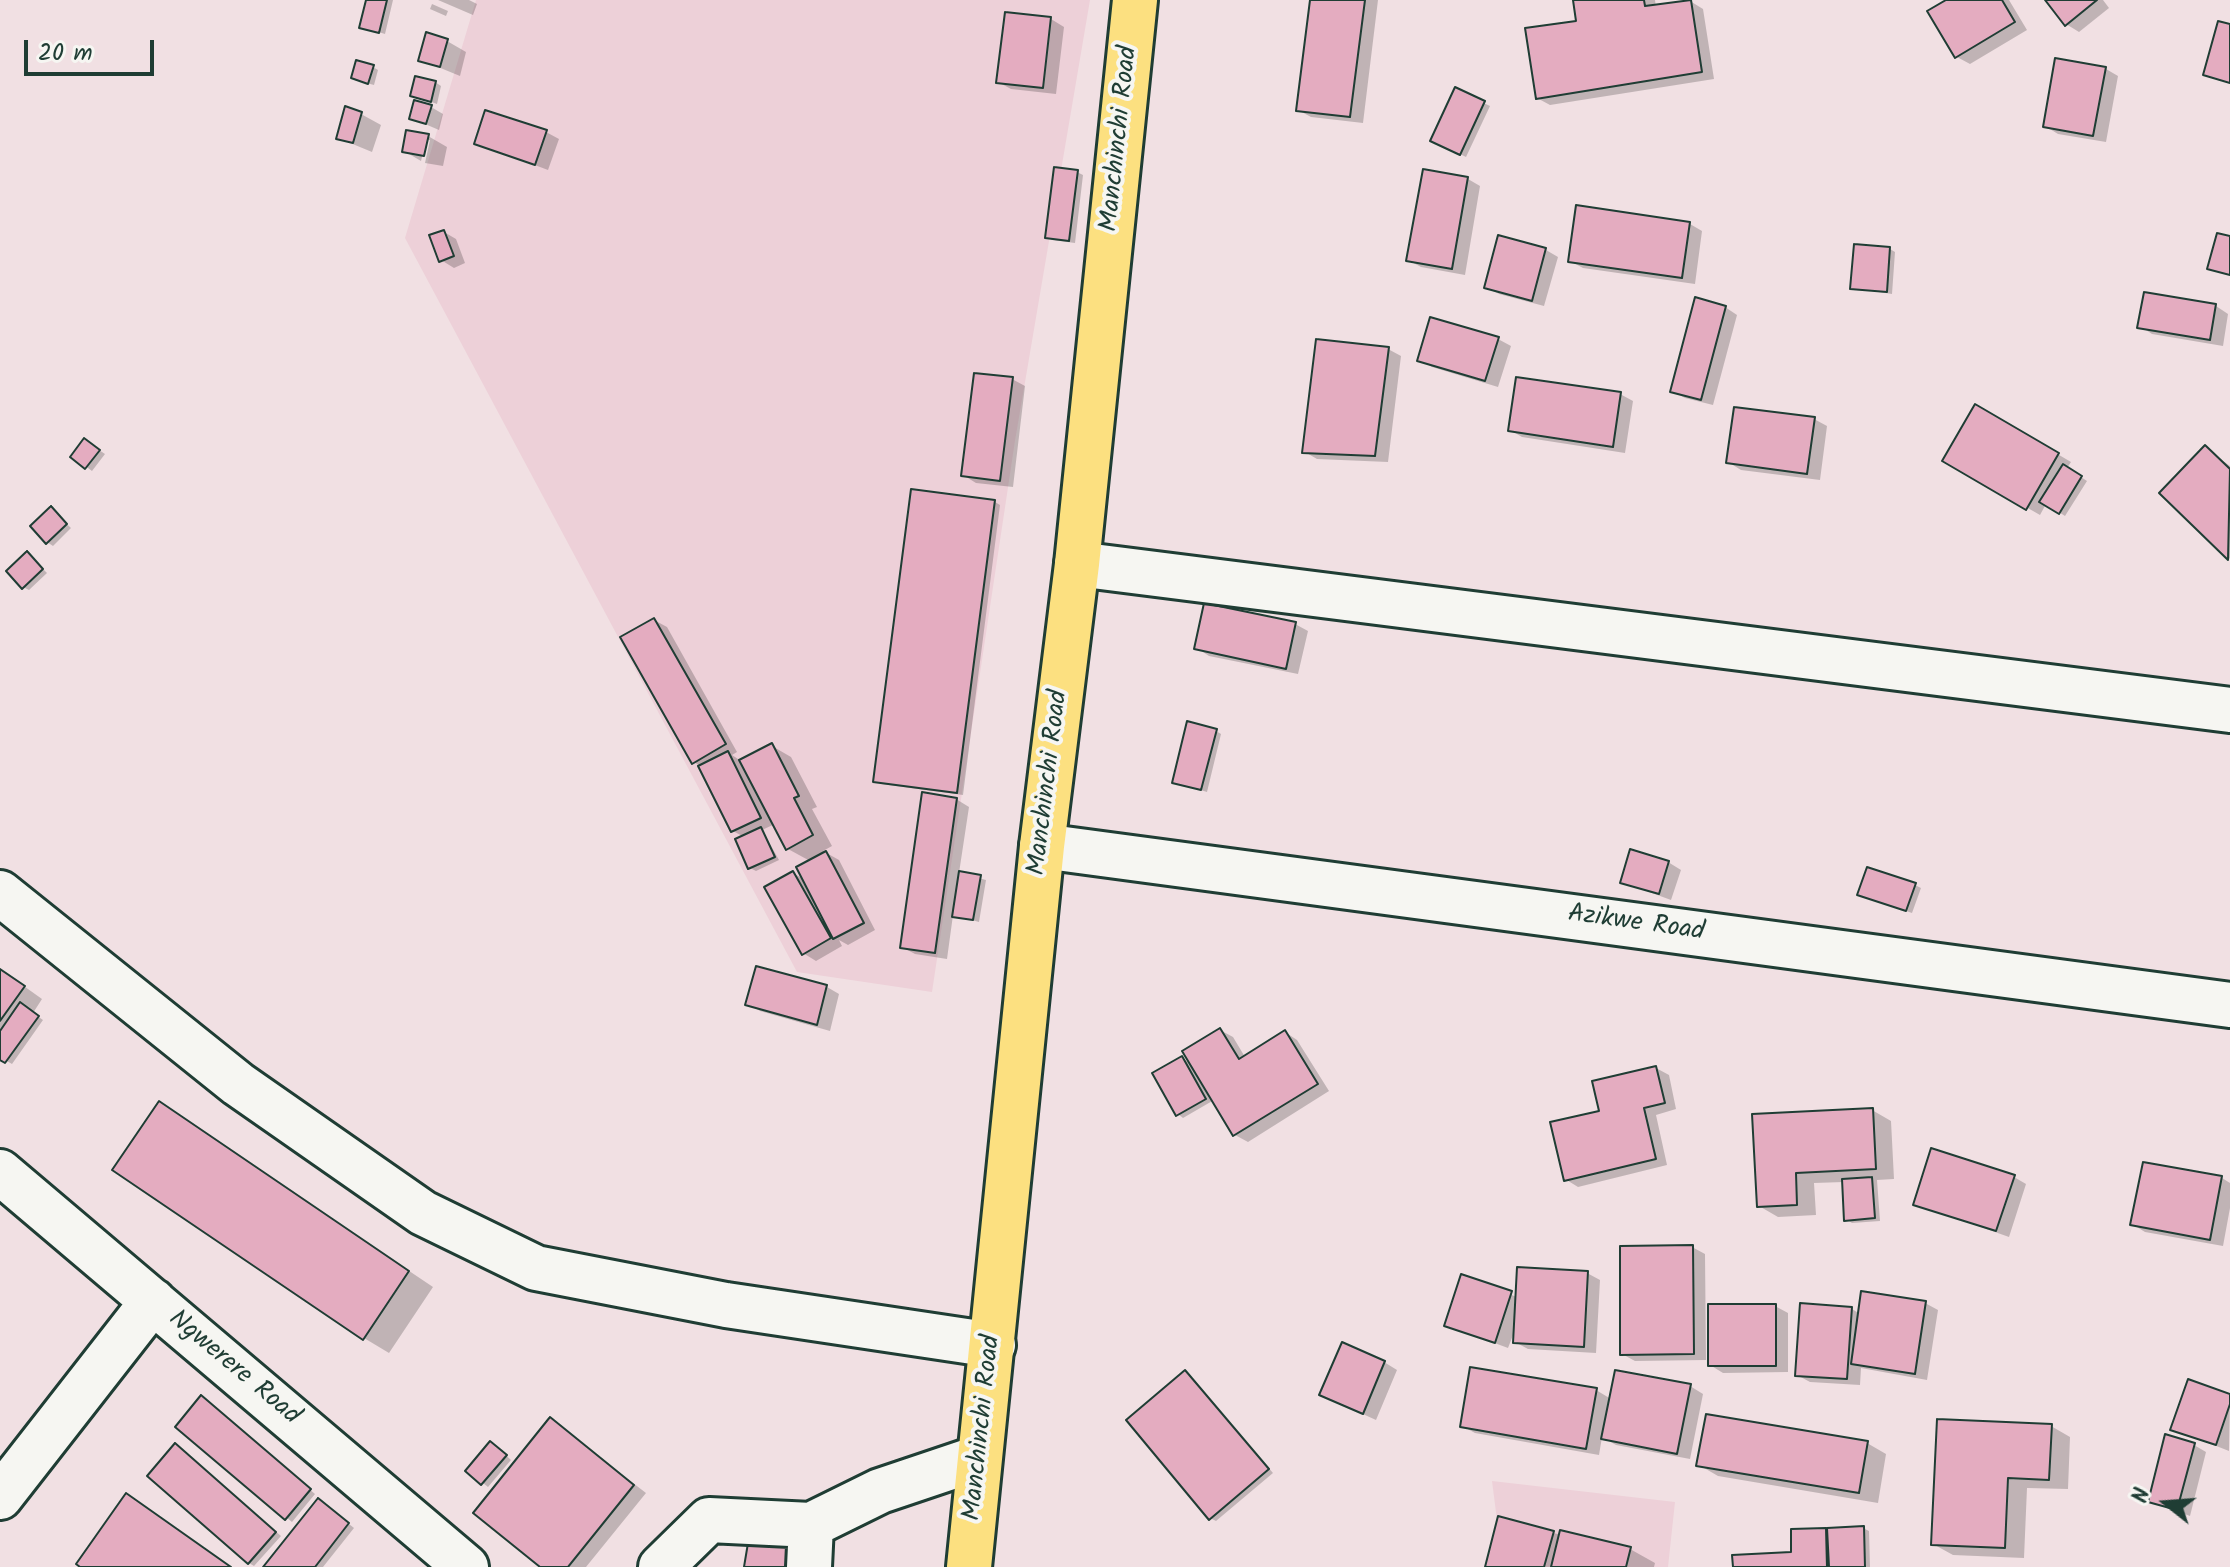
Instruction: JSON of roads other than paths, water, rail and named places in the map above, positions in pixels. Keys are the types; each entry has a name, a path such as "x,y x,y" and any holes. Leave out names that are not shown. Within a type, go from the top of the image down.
{"main road":[{"name":"Manchinchi Road","path":"969,1567 1042,846 1077,564 1135,0"}],"street":[{"path":"1077,564 2230,710"},
{"name":"Azikwe Road","path":"1042,846 2230,1005"},
{"path":"0,893 250,1093 423,1213 536,1268 726,1305 993,1345"},
{"name":"Ngwerere Road","path":"0,1172 466,1567"},
{"path":"0,1497 153,1301"},
{"path":"661,1567 709,1520 810,1546 880,1491 978,1458"}]}
